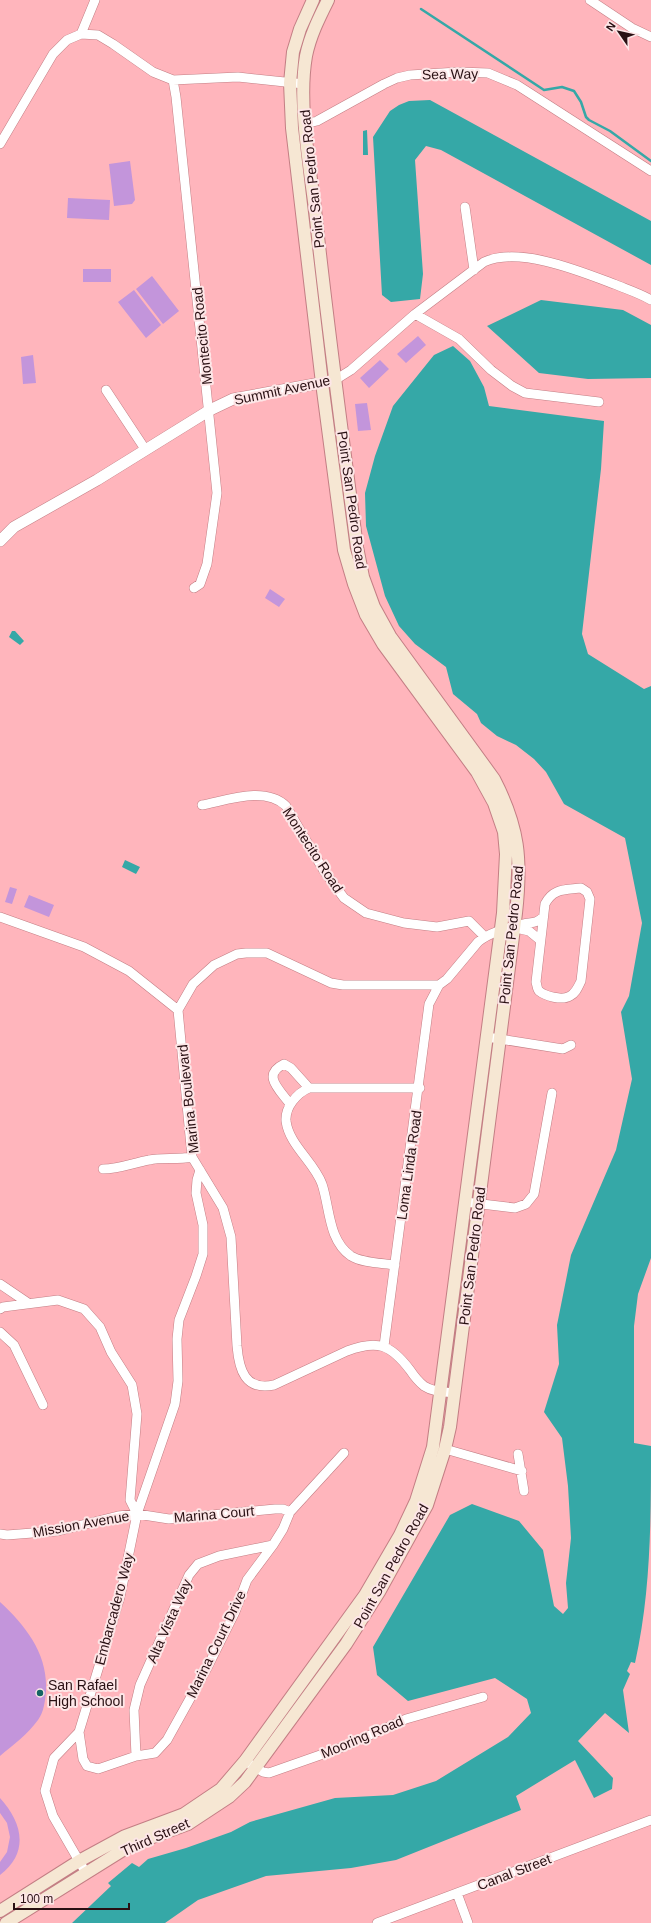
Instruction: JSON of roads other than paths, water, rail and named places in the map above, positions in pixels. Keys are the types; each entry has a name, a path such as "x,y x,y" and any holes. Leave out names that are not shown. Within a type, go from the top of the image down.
{"main road":[{"name":"Point San Pedro Road","path":"245,1761 365,1595 400,1535 416,1501 433,1447 505,892 506,854 504,832 494,802 477,772 383,644 366,615 354,584 344,550 322,383 292,128 290,83 293,52 300,29 313,0"},
{"name":"Point San Pedro Road","path":"256,1769 346,1644 379,1592 427,1505 445,1449 450,1427 500,1039 514,928 520,865 515,832 504,798 483,762 390,636 374,607 363,577 357,547 326,313 305,124 304,84 306,56 312,32 328,0"},
{"name":"Third Street","path":"0,1911 79,1861 125,1836 184,1814 221,1789 245,1761"},
{"name":"Third Street","path":"6,1923 131,1845 188,1824 210,1811 229,1797 256,1769"}],"street":[{"path":"81,34 95,0"},
{"path":"590,0 626,24 651,37"},
{"path":"0,144 53,54 67,40 81,34 98,35 153,72 173,80 238,78 304,84"},
{"name":"Sea Way","path":"305,124 317,121 397,78 410,75 464,72 488,73 517,85 651,171"},
{"name":"Montecito Road","path":"173,80 210,410 217,493 207,564 200,584 194,588"},
{"path":"465,207 474,270"},
{"name":"Summit Avenue","path":"0,541 14,527 97,480 210,410 233,399 335,380 351,370 415,314 491,259 514,257 541,260 562,265 651,300"},
{"path":"415,314 459,339 491,370 512,386 525,393 600,402"},
{"path":"106,390 145,449"},
{"name":"Montecito Road","path":"202,805 258,794 278,798 286,806 297,827 344,898 366,913 404,923 437,927 469,921 485,937"},
{"path":"581,888 588,892 590,899 581,981 576,992 569,997 564,999 545,995 538,990 536,982 540,940 545,904 549,895 560,890 581,888"},
{"path":"0,917 84,947 129,972 178,1010 191,988 214,965 237,954 246,952 267,953 331,983 343,985 439,985 447,979 478,942 485,937 524,924 534,923 543,917"},
{"path":"514,928 529,931 540,940"},
{"name":"Loma Linda Road","path":"384,1346 420,1088 429,1004 439,985"},
{"name":"Marina Boulevard","path":"178,1010 192,1157 223,1208 231,1237 238,1361 242,1373 248,1380 264,1387 274,1385 360,1346 374,1344 384,1346"},
{"path":"487,1037 563,1049 571,1045"},
{"path":"290,1104 273,1080 272,1074 275,1068 284,1064 291,1068 309,1088"},
{"path":"395,1265 351,1256 340,1245 333,1232 321,1183 289,1132 286,1120 287,1112 290,1104 302,1091 309,1088 420,1088"},
{"path":"465,1202 515,1208 526,1204 534,1194 552,1093"},
{"path":"103,1169 112,1169 150,1159 176,1160 192,1157"},
{"name":"Embarcadero Way","path":"86,1873 53,1816 45,1790 54,1758 79,1732 120,1597 138,1514 175,1404 178,1381 177,1338 179,1320 203,1254 203,1225 196,1193 197,1180 200,1170"},
{"path":"0,1284 28,1303"},
{"path":"0,1309 3,1307 28,1303 58,1300 84,1309 100,1327 111,1352 132,1386 137,1414 130,1500 138,1514"},
{"path":"0,1332 14,1345 43,1405"},
{"path":"384,1346 402,1359 424,1386 440,1392 454,1393"},
{"path":"445,1449 522,1470"},
{"name":"Marina Court Drive","path":"79,1732 83,1759 87,1766 98,1769 136,1756 155,1753 167,1740 207,1668 235,1612 247,1580 273,1545 283,1529 290,1512 344,1453"},
{"path":"518,1454 522,1470 524,1491"},
{"name":"Marina Court","path":"138,1514 169,1519 275,1509 283,1509 290,1512"},
{"name":"Mission Avenue","path":"0,1534 7,1535 58,1531 118,1516 138,1514"},
{"name":"Alta Vista Way","path":"136,1756 134,1710 140,1685 189,1575 198,1564 219,1556 273,1545"},
{"name":"Mooring Road","path":"256,1769 263,1772 274,1771 343,1747 406,1718 483,1697"},
{"path":"245,1761 256,1769"},
{"name":"Canal Street","path":"377,1923 651,1820"},
{"path":"457,1893 468,1923"}],"water":[{"path":"430,100 651,221 651,265 441,150 426,146 415,160 423,274 420,299 391,302 382,295 373,137 390,111 399,105 409,101"},
{"path":"367,130 368,155 363,155 363,131"},
{"path":"541,300 623,310 651,325 651,378 588,379 539,373 487,326"},
{"path":"453,346 470,361 484,387 489,406 604,421 601,469 582,634 588,654 644,689 651,686 651,1258 638,1294 634,1326 634,1443 651,1446 651,1501 647,1582 640,1636 635,1663 631,1662 627,1671 630,1674 623,1690 629,1733 605,1713 578,1741 613,1778 612,1789 594,1798 575,1760 516,1796 521,1810 396,1860 351,1868 266,1876 198,1900 165,1923 72,1923 111,1886 108,1883 132,1863 139,1867 148,1859 186,1848 231,1832 250,1822 335,1798 393,1795 436,1781 508,1737 531,1713 527,1699 495,1678 408,1701 377,1675 373,1647 450,1515 472,1504 519,1521 543,1550 554,1606 563,1614 568,1608 566,1583 571,1538 568,1486 562,1438 544,1412 559,1364 557,1325 571,1255 616,1150 632,1079 621,1012 629,996 642,923 625,838 564,804 546,772 534,759 516,745 497,736 481,723 477,714 453,694 446,667 415,644 399,626 385,596 366,526 365,493 375,456 393,406 434,355"},
{"path":"12,631 15,631 24,641 20,645 9,637"},
{"path":"125,860 140,867 136,874 122,867"}],"waterway":[{"path":"421,9 544,90 562,87 574,91 581,102 586,117 589,120 610,131 651,161"}],"place":[{"name":"San Rafael High School","path":"40,1693"}]}
